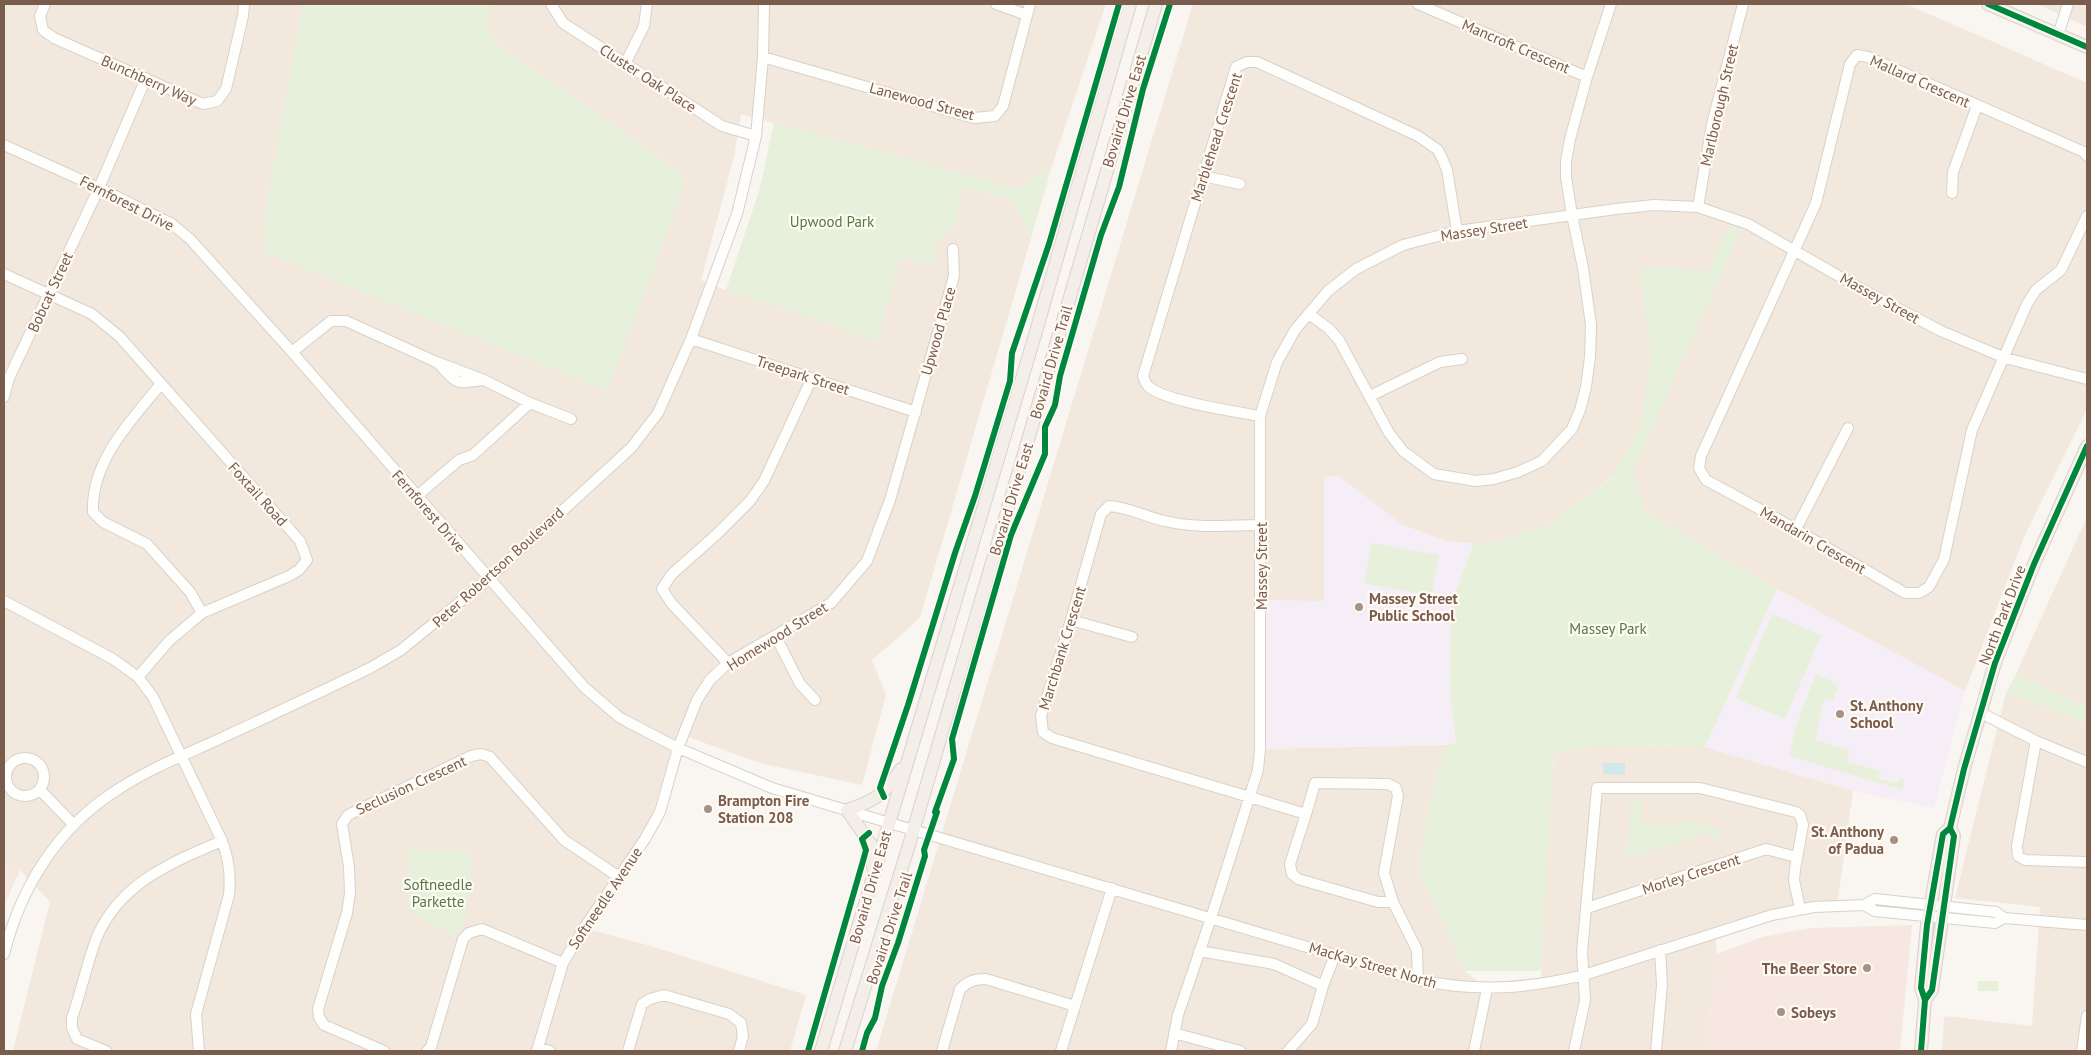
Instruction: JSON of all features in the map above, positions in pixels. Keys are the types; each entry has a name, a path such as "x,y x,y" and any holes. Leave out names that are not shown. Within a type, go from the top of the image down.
{"main road":[{"name":"Bovaird Drive East","path":"822,1051 1035,335 1130,4"},
{"name":"Bovaird Drive East","path":"845,1051 913,831 1156,4"},
{"path":"1988,4 2087,47"},
{"name":"North Park Drive","path":"1921,1051 1925,1000 1921,988 1936,911 1943,834 1950,828 1964,768 1995,663 2034,564 2087,446"},
{"path":"873,879 872,846 847,810 866,804 881,795 909,757"}],"street":[{"name":"Bunchberry Way","path":"45,4 40,16 42,30 54,38 203,104 217,101 226,88 243,16 244,4"},
{"name":"Cluster Oak Place","path":"551,4 563,24 625,64 722,126 756,136"},
{"path":"625,64 644,26 646,4"},
{"name":"Peter Robertson Boulevard","path":"4,954 12,922 25,892 44,860 73,824 92,807 134,779 385,660 418,638 488,579 631,448 658,413 691,338 737,214 756,136 763,57 764,4"},
{"path":"996,4 1027,15"},
{"name":"Lanewood Street","path":"763,57 974,118 995,116 1003,106 1030,4"},
{"name":"Mancroft Crescent","path":"1418,4 1587,77"},
{"name":"Mancroft Crescent","path":"1309,314 1328,328 1339,340 1389,433 1398,445 1434,474 1476,481 1494,479 1518,472 1542,461 1572,429 1580,410 1586,387 1590,356 1590,325 1566,177 1566,161 1587,77 1611,4"},
{"name":"Marlborough Street","path":"1698,207 1712,124 1743,4"},
{"path":"2058,34 2068,4"},
{"name":"Mallard Crescent","path":"1795,250 1816,203 1850,64 1857,54 1868,56 2084,152 2087,156"},
{"name":"Marblehead Crescent","path":"1260,416 1214,408 1158,393 1148,386 1143,376 1236,67 1247,62 1257,62 1418,136 1438,150 1446,170 1457,231"},
{"name":"Bobcat Street","path":"4,397 9,378 99,188 146,78"},
{"path":"1952,193 1953,172 1977,106"},
{"name":"Fernforest Drive","path":"4,145 99,188 172,224 190,239 292,352 584,687 619,717 678,748 772,788 888,824"},
{"path":"1203,176 1240,184"},
{"name":"Massey Street","path":"1171,1051 1178,1015 1258,770 1260,749 1260,416 1278,362 1295,330 1328,292 1356,269 1403,245 1457,231 1654,205 1698,207 1748,224 1863,290 1941,331 2005,358 2087,379"},
{"path":"2005,358 2036,290 2061,270 2087,216"},
{"name":"Upwood Place","path":"916,412 954,276 953,249"},
{"name":"Mandarin Crescent","path":"1795,250 1701,456 1699,468 1706,480 1796,529 1905,593 1919,593 1930,587 1944,559 1972,430 2005,358"},
{"name":"Foxtail Road","path":"4,274 92,314 120,337 160,385 300,541 306,560 299,570 202,613 169,641 138,677"},
{"path":"292,352 331,321 346,320 434,361 484,380 530,403 571,419"},
{"name":"Treepark Street","path":"691,338 916,412"},
{"path":"1370,396 1440,362 1462,358"},
{"path":"728,664 672,604 662,589 671,575 717,534 750,501 764,481 812,378"},
{"path":"160,385 111,447 93,496 93,512 103,522 147,544 190,592 202,613"},
{"path":"416,496 459,460 472,455 530,403"},
{"name":"Homewood Street","path":"678,748 697,700 710,680 728,664 776,637 831,602 867,561 890,500 916,412"},
{"path":"1796,529 1848,428"},
{"name":"Marchbank Crescent","path":"1250,798 1052,738 1043,732 1041,716 1102,514 1109,506 1118,506 1164,521 1195,526 1261,525"},
{"path":"4,601 112,659 138,677 153,697 222,841 228,856 229,896 196,1014 199,1051"},
{"path":"1071,620 1132,637"},
{"path":"776,637 800,684 815,700"},
{"path":"1981,713 2036,741 2087,762"},
{"path":"2036,741 2017,846 2018,856 2025,860 2087,862"},
{"name":"Softneedle Avenue","path":"538,1050 563,963 660,812 678,748"},
{"name":"Seclusion Crescent","path":"384,1051 324,1025 319,1017 318,1010 347,913 350,893 349,867 342,824 348,815 472,756 481,754 490,757 564,840 619,878"},
{"path":"1393,902 1378,902 1298,879 1292,874 1290,864 1315,783 1388,784 1396,788 1398,796 1384,873 1393,902 1417,950 1418,980"},
{"path":"1574,1051 1585,1000 1582,952 1597,788 1700,788 1796,812 1800,816 1803,825 1796,857 1794,880 1800,909"},
{"path":"40,790 73,824"},
{"path":"1250,798 1306,814"},
{"name":"MacKay Street North","path":"888,824 1112,888 1418,980 1442,985 1487,989 1531,986 1584,975 1750,921 1800,909 1864,905 1875,899 1995,923 2004,918 2087,925"},
{"path":"106,1051 76,1039 72,1028 72,1018 98,937 111,913 128,892 149,876 173,861 222,841"},
{"name":"Morley Crescent","path":"1587,908 1766,849 1796,857"},
{"path":"1062,1051 1112,888"},
{"path":"427,1051 431,1047 463,939 469,932 482,929 563,963"},
{"path":"1656,1051 1662,985 1660,950"},
{"path":"1198,951 1274,964 1323,986"},
{"path":"1288,1051 1312,1024 1323,986 1336,955"},
{"path":"942,1051 960,989 966,983 976,979 986,979 1075,1006"},
{"path":"1474,1051 1487,989"},
{"path":"628,1051 642,1004 650,999 664,995 728,1014 741,1023 743,1036 738,1051"},
{"path":"2082,1051 2087,1016"},
{"path":"1174,1033 1240,1051"},
{"path":"538,1050 550,1051"}],"shaded area":[{"path":"4,4 302,4 265,215 686,176 494,42 487,17 491,4 1106,4 1052,166 1017,188 741,114 734,157 701,280 798,313 900,259 938,266 935,248 938,239 947,232 954,232 961,186 1013,201 1031,238 920,618 872,660 886,695 862,785 760,763 677,733 645,839 584,928 647,945 806,995 790,1051 13,1051 50,902 20,870 4,859"},
{"path":"1193,4 1906,4 2087,83 2087,409 2024,537 1965,691 1777,589 1645,512 1611,477 1550,524 1501,541 1473,544 1447,541 1402,525 1340,477 1324,602 1266,600 1261,749 1447,745 1437,774 1426,822 1419,870 1465,971 1487,989 1541,990 1542,938 1554,754 1592,746 1705,747 1853,791 1837,905 1715,933 1717,954 1705,1051 876,1051"},
{"path":"2037,4 2087,4 2087,27"},
{"name":"Massey Street Public School","path":"1324,476 1339,476 1402,525 1447,541 1473,544 1454,597 1451,613 1450,688 1456,744 1260,749 1266,600 1324,601"},
{"path":"2087,517 2087,707 2016,674"},
{"name":"St. Anthony School","path":"1777,589 1965,691 1934,808 1853,791 1705,747"},
{"path":"2006,693 2087,723 2087,1051 1942,1051 1944,1016 2032,1026 2040,907 1955,898"},
{"path":"4,859 20,870 4,906"},
{"path":"1912,925 1900,1051 1705,1051 1717,954 1762,937 1812,928"}],"green space":[{"path":"302,4 491,4 487,17 494,42 686,176 675,212 607,391 264,252 265,215"},
{"name":"Upwood Park","path":"774,122 1017,188 1052,166 1031,238 1013,201 961,186 954,232 942,235 937,243 938,266 900,259 878,342 798,313 726,290 760,188"},
{"name":"Massey Park","path":"1730,224 1741,230 1633,471 1645,512 1777,589 1705,747 1592,746 1554,754 1541,971 1465,971 1419,870 1426,822 1437,774 1447,745 1456,743 1450,688 1451,613 1454,597 1473,544 1501,541 1550,524 1612,477 1639,427 1652,361 1638,269 1671,266 1707,273"},
{"path":"1372,543 1439,555 1431,596 1364,583"},
{"path":"1772,614 1821,635 1785,719 1736,698"},
{"path":"1816,674 1837,684 1838,688 1833,700 1824,699 1815,740 1849,750 1847,762 1881,771 1878,779 1896,783 1899,779 1904,779 1903,790 1789,756 1795,729"},
{"path":"2016,674 2087,707 2087,723 2006,693"},
{"path":"1631,802 1643,802 1641,823 1682,824 1683,820 1724,830 1717,844 1711,832 1627,859"},
{"name":"Softneedle Parkette","path":"406,850 472,852 466,920 454,935 408,911 409,884"},
{"path":"1978,981 1998,981 1998,991 1978,991"}],"water":[{"path":"1603,763 1625,763 1625,775 1603,774"}],"cycle path":[{"path":"884,797 880,788 975,496 1010,381 1012,353 1049,244 1119,4"},
{"name":"Bovaird Drive Trail","path":"935,812 954,759 952,739 1011,535 1045,454 1045,427 1055,405 1060,376 1101,235 1119,187 1143,89 1170,4"},
{"path":"1988,4 2087,47"},
{"path":"1925,1000 1932,990 1954,836 1950,828 1964,769 1995,663 2034,564 2087,446"},
{"name":"Bovaird Drive Trail","path":"862,1051 867,1033 875,1018 882,986 898,943 925,856 924,850 937,812"},
{"path":"1921,1051 1925,1000 1921,988 1927,925 1943,834 1950,828"},
{"path":"808,1051 866,850 862,839 869,833"}],"place":[{"name":"Massey Street Public School","path":"1359,607"},
{"name":"St. Anthony School","path":"1840,714"},
{"name":"Brampton Fire Station 208","path":"708,809"},
{"name":"St. Anthony of Padua","path":"1894,840"},
{"name":"The Beer Store","path":"1867,968"},
{"name":"Sobeys","path":"1781,1012"}]}
